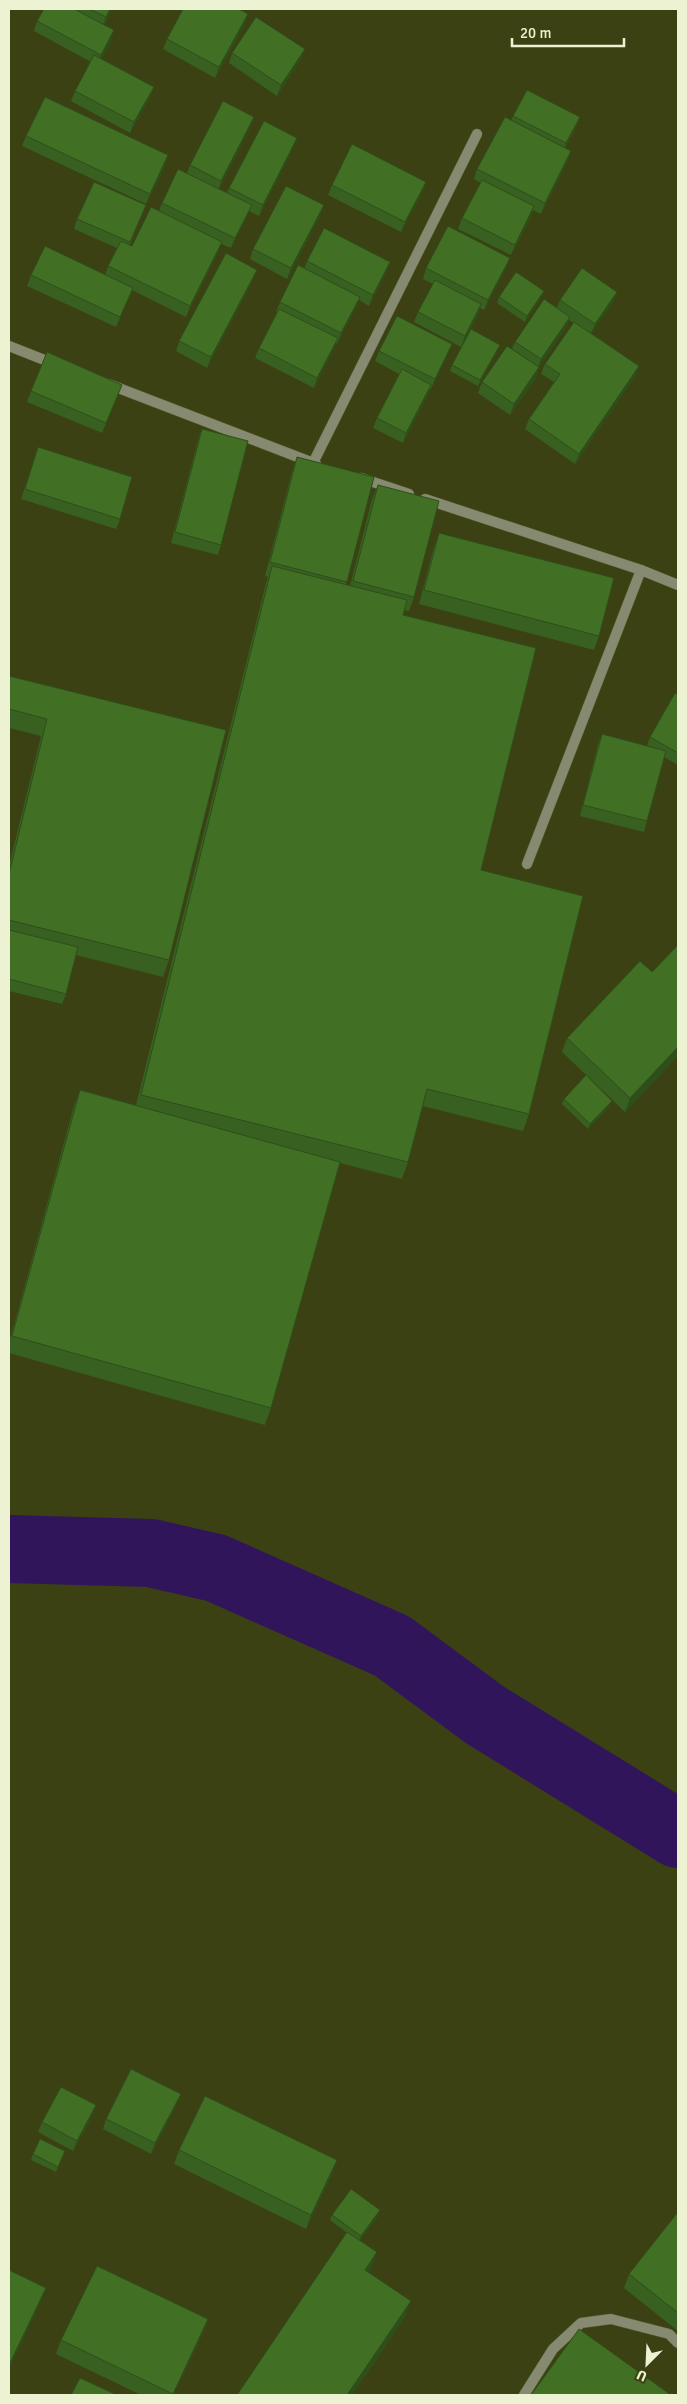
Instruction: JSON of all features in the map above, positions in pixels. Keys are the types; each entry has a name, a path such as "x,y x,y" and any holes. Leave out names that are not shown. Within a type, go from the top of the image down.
{"street":[{"path":"101,382 318,464 477,134"},
{"path":"9,346 64,368"},
{"path":"351,475 641,570 678,585"},
{"path":"527,864 641,570"},
{"path":"524,2395 553,2349 581,2323 611,2319 669,2334 678,2343"}],"building":[{"path":"44,9 74,9 114,30 101,55 37,21"},
{"path":"90,9 110,9 106,17"},
{"path":"183,9 239,9 248,14 219,67 167,39"},
{"path":"256,17 305,49 281,85 232,53"},
{"path":"94,55 154,87 134,122 75,91"},
{"path":"527,90 580,117 566,143 513,116"},
{"path":"45,97 168,155 150,194 26,136"},
{"path":"223,101 254,117 221,181 190,165"},
{"path":"505,117 571,151 545,203 477,169"},
{"path":"264,121 297,138 263,205 229,188"},
{"path":"352,144 426,182 405,222 332,185"},
{"path":"178,169 252,205 235,238 162,203"},
{"path":"482,180 534,206 515,245 462,218"},
{"path":"94,182 146,205 130,242 77,219"},
{"path":"286,186 324,205 291,268 253,249"},
{"path":"151,207 222,242 190,306 108,266 121,241 132,246"},
{"path":"448,226 510,258 488,300 426,268"},
{"path":"324,228 390,262 373,295 307,261"},
{"path":"45,246 133,288 120,317 31,275"},
{"path":"226,253 257,270 211,357 179,341"},
{"path":"298,265 360,297 341,333 280,302"},
{"path":"582,268 617,292 595,324 560,300"},
{"path":"516,272 544,291 527,316 499,297"},
{"path":"435,280 481,304 465,336 418,312"},
{"path":"544,299 570,317 541,359 515,342"},
{"path":"279,309 338,338 317,378 259,348"},
{"path":"397,316 452,344 435,379 379,351"},
{"path":"574,322 639,366 579,454 529,419 560,374 545,364"},
{"path":"471,329 500,345 480,380 452,365"},
{"path":"507,346 539,367 514,404 482,382"},
{"path":"47,352 122,385 106,423 31,391"},
{"path":"402,369 431,385 406,433 377,418"},
{"path":"202,429 248,441 221,545 175,532"},
{"path":"38,447 132,477 120,519 25,489"},
{"path":"297,457 374,477 347,582 270,562"},
{"path":"378,485 439,501 414,597 353,581"},
{"path":"439,533 614,578 599,636 424,590"},
{"path":"272,566 407,600 403,615 536,648 481,870 583,896 529,1114 427,1089 408,1162 141,1095"},
{"path":"9,676 226,730 169,960 9,920 9,874 47,719 9,709"},
{"path":"675,693 678,695 678,753 650,737"},
{"path":"602,734 666,751 647,821 583,805"},
{"path":"9,930 78,947 66,994 9,979"},
{"path":"678,945 678,1047 630,1098 567,1038 640,961 652,972"},
{"path":"586,1075 612,1101 590,1124 564,1099"},
{"path":"80,1090 340,1162 271,1408 12,1336"},
{"path":"131,2069 181,2094 155,2143 106,2119"},
{"path":"61,2087 96,2105 77,2141 42,2122"},
{"path":"205,2096 337,2160 311,2215 179,2150"},
{"path":"40,2139 65,2151 58,2167 33,2154"},
{"path":"351,2189 380,2210 361,2236 332,2215"},
{"path":"678,2212 678,2313 629,2274"},
{"path":"347,2232 377,2252 365,2270 411,2301 347,2395 237,2395"},
{"path":"97,2266 208,2319 173,2394 61,2340"},
{"path":"9,2270 46,2288 9,2365"},
{"path":"579,2329 671,2395 531,2395"},
{"path":"80,2378 117,2395 71,2395"}],"waterway":[{"path":"9,1549 151,1553 216,1568 392,1646 485,1715 678,1834"}]}
